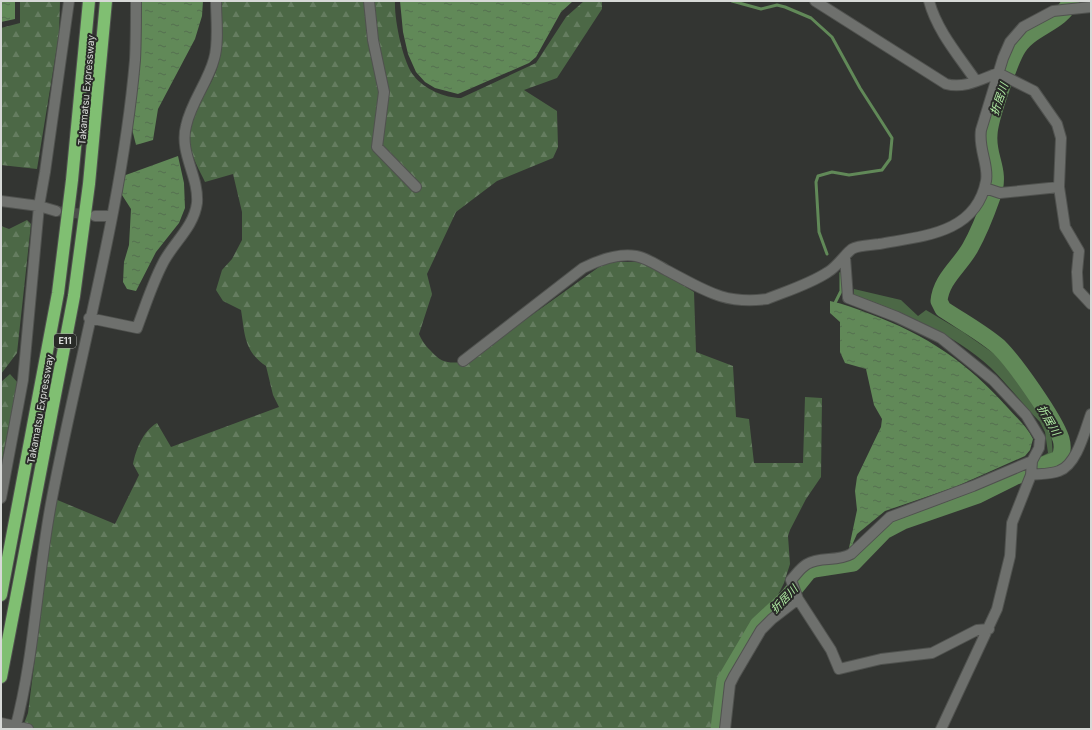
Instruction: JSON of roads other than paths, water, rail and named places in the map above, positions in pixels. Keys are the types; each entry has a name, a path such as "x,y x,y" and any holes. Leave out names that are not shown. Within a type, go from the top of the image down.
{"highway":[{"name":"Takamatsu Expressway","path":"1,595 58,293 72,180 89,1"},
{"name":"Takamatsu Expressway","path":"1,677 74,296 89,184 106,1"}],"street":[{"path":"1,498 23,380 39,206 69,1"},
{"path":"28,729 10,726 27,678 52,500 90,318 102,272 128,127 135,59 136,1"},
{"path":"90,318 137,328 163,263 191,223 196,203 195,183 184,145 185,128 189,113 207,80 215,58 216,1"},
{"path":"369,1 374,40 384,92 377,147 416,187"},
{"path":"815,1 946,84 955,86 1003,76 1034,91 1057,124 1061,138 1059,187 1065,227 1079,251 1077,272 1078,290 1091,304"},
{"path":"929,1 933,17 976,81"},
{"path":"462,360 583,268 600,259 626,256 644,258 715,296 733,300 767,299 823,275 845,257 852,248 925,236 958,223 970,216 987,189 986,168 979,140 983,121 1003,76 1002,58 1010,42 1023,27 1053,11 1091,7"},
{"path":"987,189 1000,193 1059,187"},
{"path":"1,201 39,206 56,211"},
{"path":"95,216 111,216"},
{"path":"845,257 848,298 897,317 941,338 993,380 1026,415 1040,438 1039,448 1012,523 1010,556 997,610 941,729"},
{"path":"989,629 977,630 932,653 881,659 839,669 831,650 795,592 791,580 806,564 813,561 843,558 851,554 890,517 973,486 1031,469 1060,471 1065,468 1076,454 1091,414"},
{"path":"725,729 730,684 737,670 761,630 795,592"}],"water":[{"path":"1,1 15,1 15,19 1,22"},
{"path":"141,1 203,1 202,16 195,39 158,109 153,140 136,145 132,129 140,58"},
{"path":"400,1 573,1 561,12 536,57 529,63 458,94 435,88 425,82 416,72 408,54 403,32"},
{"path":"178,156 184,183 185,208 179,223 156,252 136,291 127,289 123,282 124,262 129,245 131,209 122,195 119,195 123,176"},
{"path":"830,301 860,310 910,331 928,341 962,364 993,392 1025,427 1033,439 1030,450 1025,456 955,487 885,511 857,534 853,543 854,546 851,549 849,548 857,510 855,491 857,477 881,427 882,419 874,405 866,369 845,363 840,352 840,322 830,313"}],"waterway":[{"path":"732,1 761,9 777,5 811,18 832,37 860,88 892,138 890,159 882,170 849,175 832,172 818,176 816,182 819,232 827,254"},
{"name":"折居川","path":"719,729 725,681 758,625 787,598 809,571 853,563 884,531 903,521 978,495 1016,476 1059,459 1062,451 1062,444 1057,430 1043,405 1014,365 999,347 943,309 939,301 943,286 966,255 973,242 995,188 995,172 989,143 990,128 1004,79 1016,51 1028,36 1059,16 1071,1"},
{"path":"834,305 841,291 841,273"}],"tunnel":[{"path":"56,211 91,215"}]}
